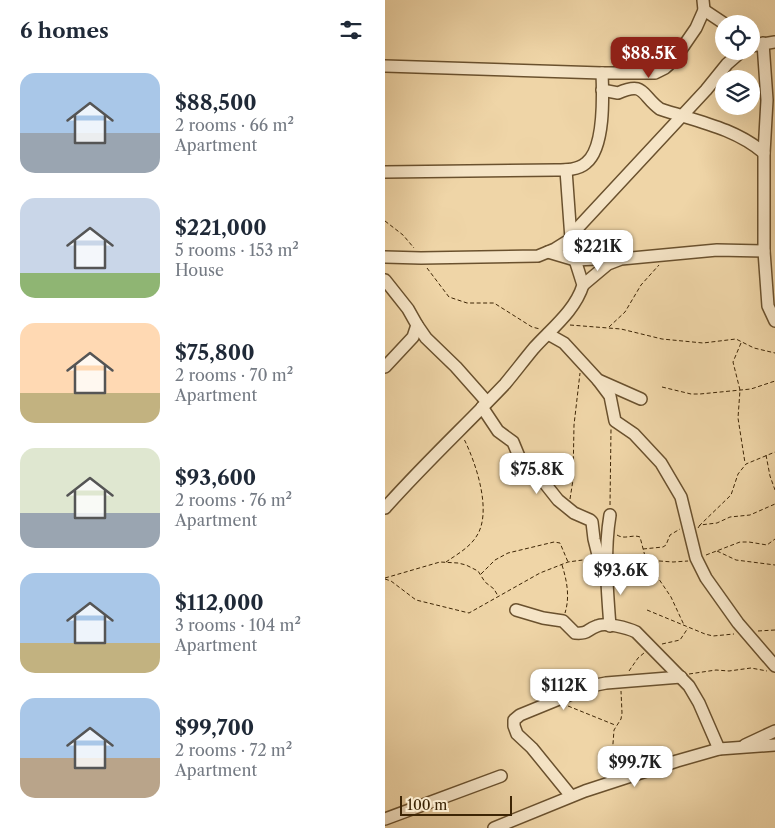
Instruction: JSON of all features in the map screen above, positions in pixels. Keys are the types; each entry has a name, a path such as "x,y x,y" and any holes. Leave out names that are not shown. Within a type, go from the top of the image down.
{"street":[{"path":"385,66 655,73 665,68 674,60 696,28 703,5 715,15"},
{"path":"760,44 775,42"},
{"path":"760,53 771,83 771,101 764,153 764,251 768,306 775,321"},
{"path":"385,257 538,256 571,239 573,233 732,60"},
{"path":"385,172 566,170 585,164 595,154 598,140 602,73"},
{"path":"602,90 618,93 627,89 639,89 660,109 737,135 764,153"},
{"path":"566,170 570,244 583,286"},
{"path":"548,252 575,260 717,250 764,251"},
{"path":"385,508 411,478 485,404 559,324 579,296 583,286 608,264 621,258"},
{"path":"385,280 408,308 426,338 457,367 485,404 498,431 513,442 520,459 539,476 565,506 574,513 588,517 592,522 594,539 606,569"},
{"path":"385,367 413,338 417,325"},
{"path":"548,334 564,343 598,380 610,396 616,423 634,434 661,463 681,497 696,558 717,594 738,624 774,668"},
{"path":"385,350 397,354"},
{"path":"598,380 641,399"},
{"path":"592,522 610,515"},
{"path":"610,515 607,532 606,569 610,626"},
{"path":"516,610 543,618 563,621 572,632 577,633 587,633 601,624 627,628 636,632 689,686 699,703 719,749"},
{"path":"571,796 532,748 517,734 514,720 520,715 579,690 606,683 681,677"},
{"path":"740,747 775,731"},
{"path":"495,828 571,796 719,749 775,744"},
{"path":"385,819 501,776"}],"path":[{"path":"385,222 410,242 449,297 467,303 494,303 532,327 543,330 548,334"},
{"path":"608,328 625,312 641,285 668,254"},
{"path":"559,324 640,332 670,340 703,343 730,339 742,341 754,348 775,353"},
{"path":"742,341 733,362 740,390 738,418 745,464"},
{"path":"565,506 571,496 573,480 574,425 582,363"},
{"path":"662,387 691,394 700,394 751,389 775,381"},
{"path":"610,515 611,427 614,419"},
{"path":"445,562 472,543 482,524 484,506 471,453 459,430"},
{"path":"700,525 731,495 738,474 745,464 775,452"},
{"path":"766,455 775,490"},
{"path":"643,549 663,547 672,534 688,527 717,523 731,517 750,514 775,504"},
{"path":"607,532 621,538 637,536 641,539 647,560 671,597 684,626"},
{"path":"647,560 673,562 696,558 740,542 767,545 775,539"},
{"path":"481,575 495,560 516,550 554,542 560,543 568,562"},
{"path":"717,551 736,560 775,565"},
{"path":"385,578 416,600 463,612 473,612 540,573 568,562 600,558"},
{"path":"385,578 435,563 445,562 466,565 474,568 485,582 496,591 498,596"},
{"path":"562,565 567,579 568,598 563,621"},
{"path":"647,610 713,636 775,630"},
{"path":"603,785 603,776 612,757 614,730 621,719 621,688 623,682 638,658 652,647 680,640 689,627"},
{"path":"681,677 716,670 774,668"},
{"path":"550,703 558,706 572,707 606,723 616,725"}]}
